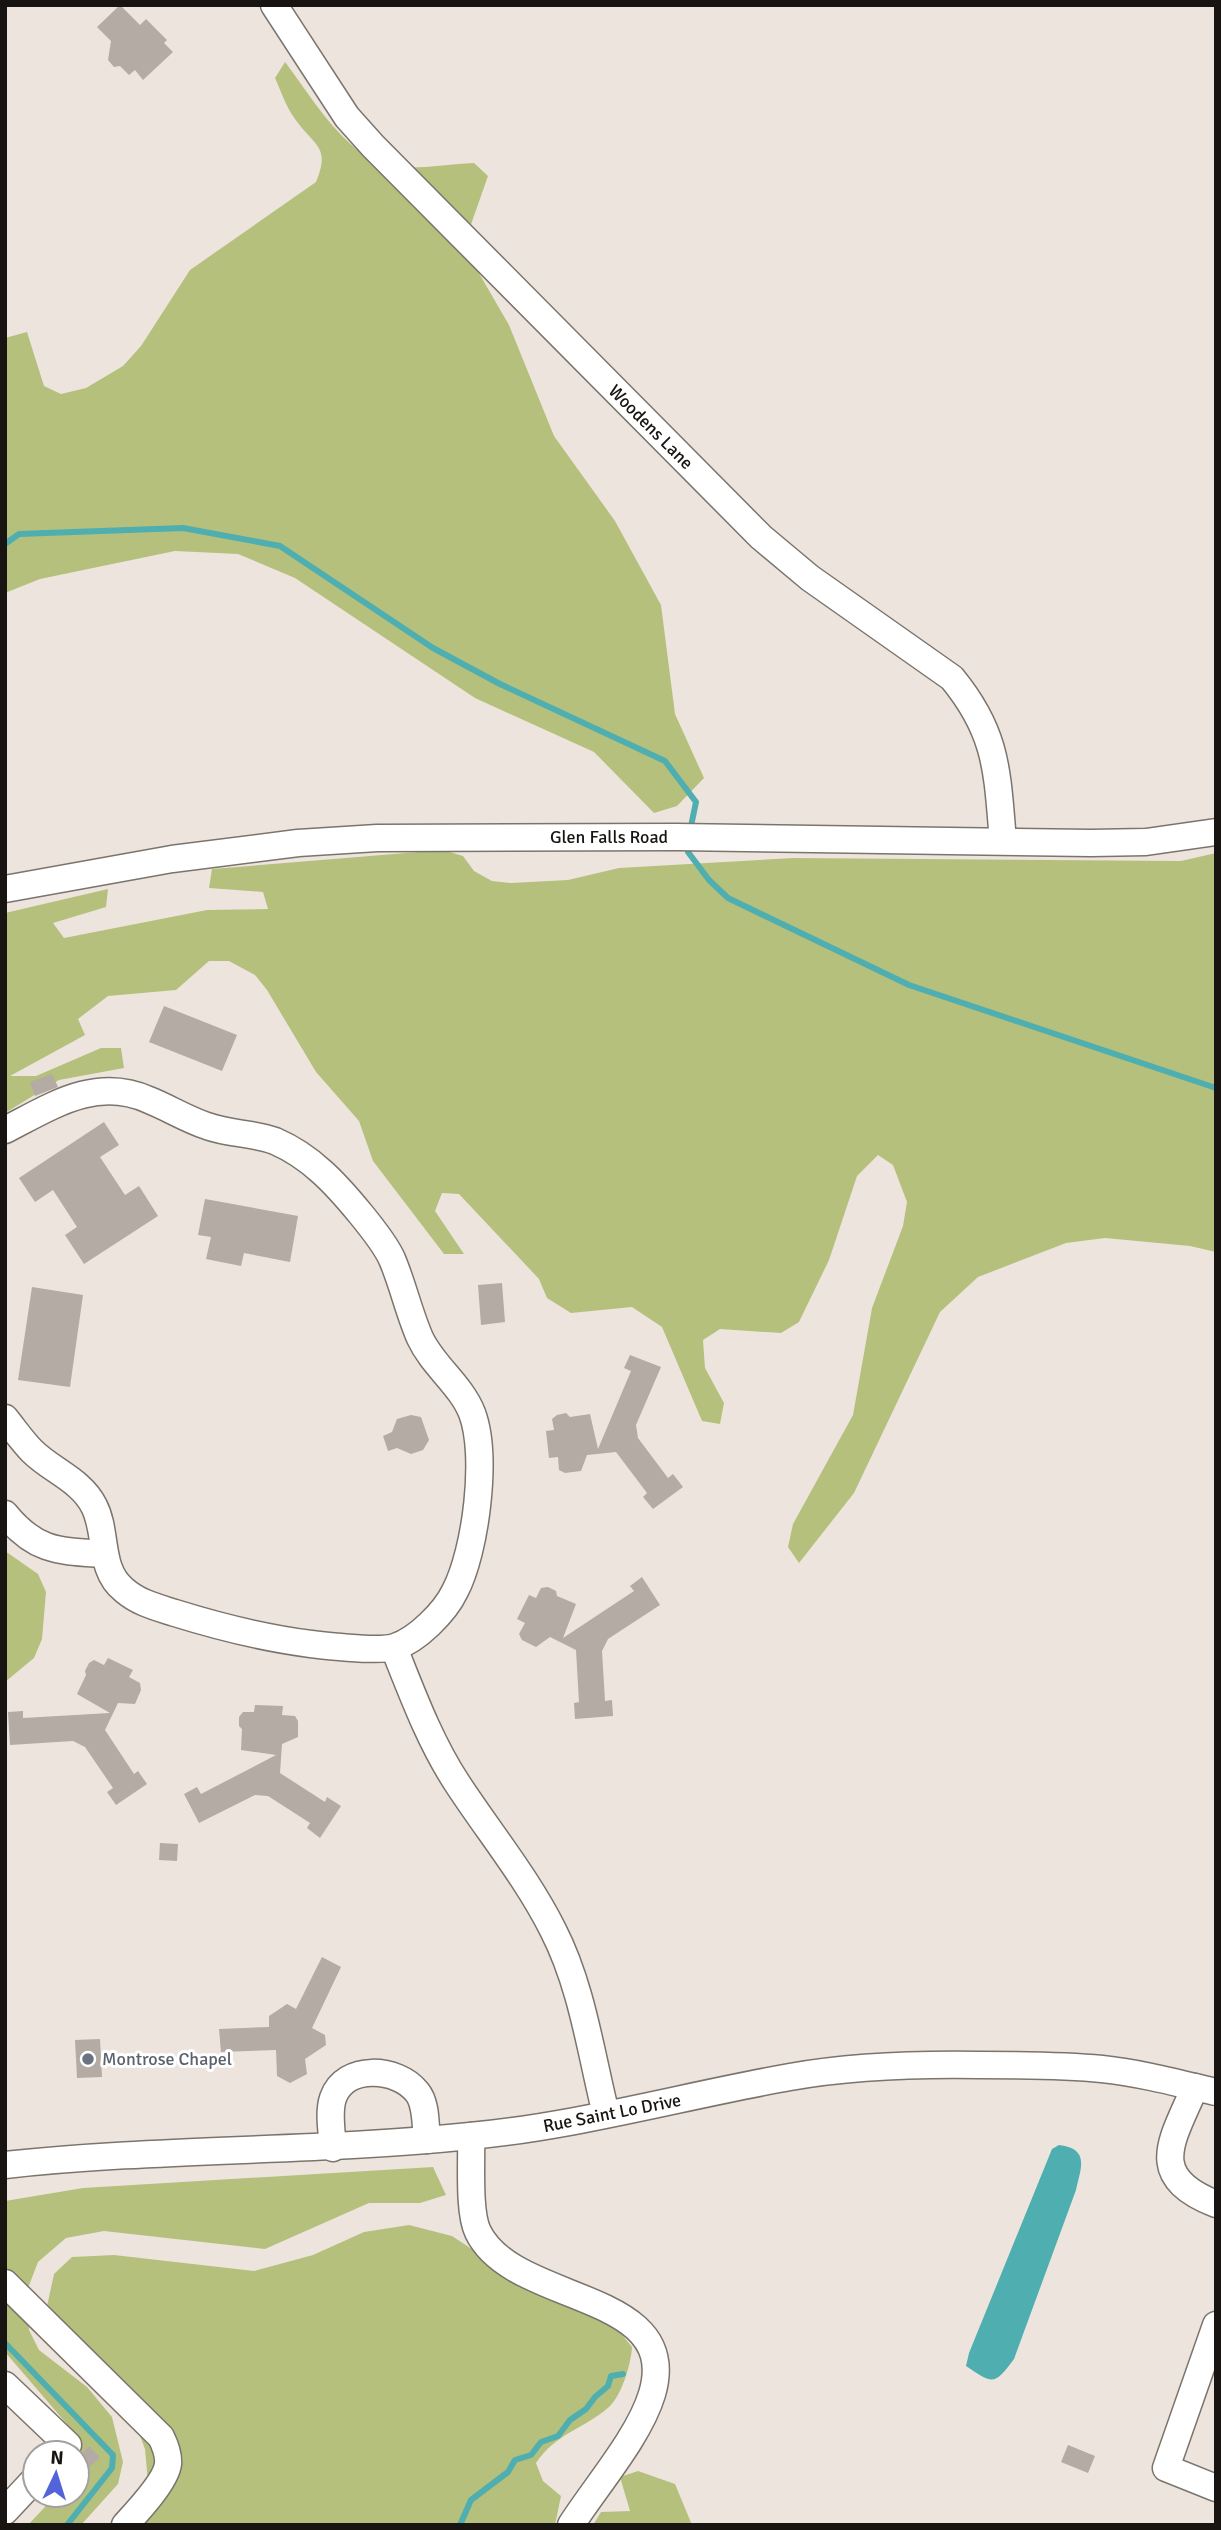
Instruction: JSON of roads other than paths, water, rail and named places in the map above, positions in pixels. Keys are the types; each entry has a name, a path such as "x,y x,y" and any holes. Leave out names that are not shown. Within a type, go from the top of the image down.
{"street":[{"name":"Woodens Lane","path":"274,5 347,117 373,146 761,537 810,578 953,678 983,722 992,749 998,779 1003,841"},
{"name":"Glen Falls Road","path":"5,889 172,859 298,843 390,838 676,837 1146,842 1216,832"},
{"path":"5,1130 67,1098 86,1092 107,1090 130,1093 204,1125 275,1142 322,1171 374,1231 391,1256 421,1339 471,1410 478,1433 479,1483 466,1566 454,1594 437,1616 422,1632 394,1648 334,1647 266,1638 141,1602 121,1588 111,1575 104,1554 100,1522 94,1506 81,1487 33,1451 5,1418"},
{"path":"5,1514 17,1529 38,1544 62,1551 104,1554"},
{"path":"394,1648 415,1702 455,1781 532,1892 554,1931 570,1970 606,2114"},
{"name":"Rue Saint Lo Drive","path":"5,2165 118,2156 333,2148 471,2136 535,2128 791,2077 861,2068 1038,2065 1103,2069 1205,2090"},
{"path":"333,2148 333,2098 348,2081 368,2073 393,2074 417,2092 423,2105 427,2140"},
{"path":"1205,2090 1172,2142 1170,2166 1178,2182 1198,2197 1216,2204"},
{"path":"471,2136 473,2208 478,2231 495,2252 521,2273 611,2310 634,2323 646,2339 653,2355 656,2375 640,2421 571,2525"},
{"path":"5,2283 161,2437 168,2465 163,2477 125,2525"},
{"path":"1216,2325 1166,2468 1216,2488"},
{"path":"5,2385 62,2439"},
{"path":"5,2511 21,2494"}],"water":[{"path":"1059,2145 1075,2150 1081,2160 1076,2190 1014,2359 997,2378 988,2379 966,2366 969,2353 1052,2149"}],"waterway":[{"path":"5,544 19,534 183,528 280,546 433,648 500,684 665,761 696,802 690,831"},
{"path":"689,845 688,852 709,880 728,898 909,985 1216,1088"},
{"path":"5,2343 113,2455 112,2468 67,2525"},
{"path":"460,2525 471,2500 508,2472 515,2460 531,2455 541,2442 558,2436 570,2420 586,2409 608,2386 611,2376 623,2374"}],"place":[{"name":"Montrose Chapel","path":"88,2059"}]}
